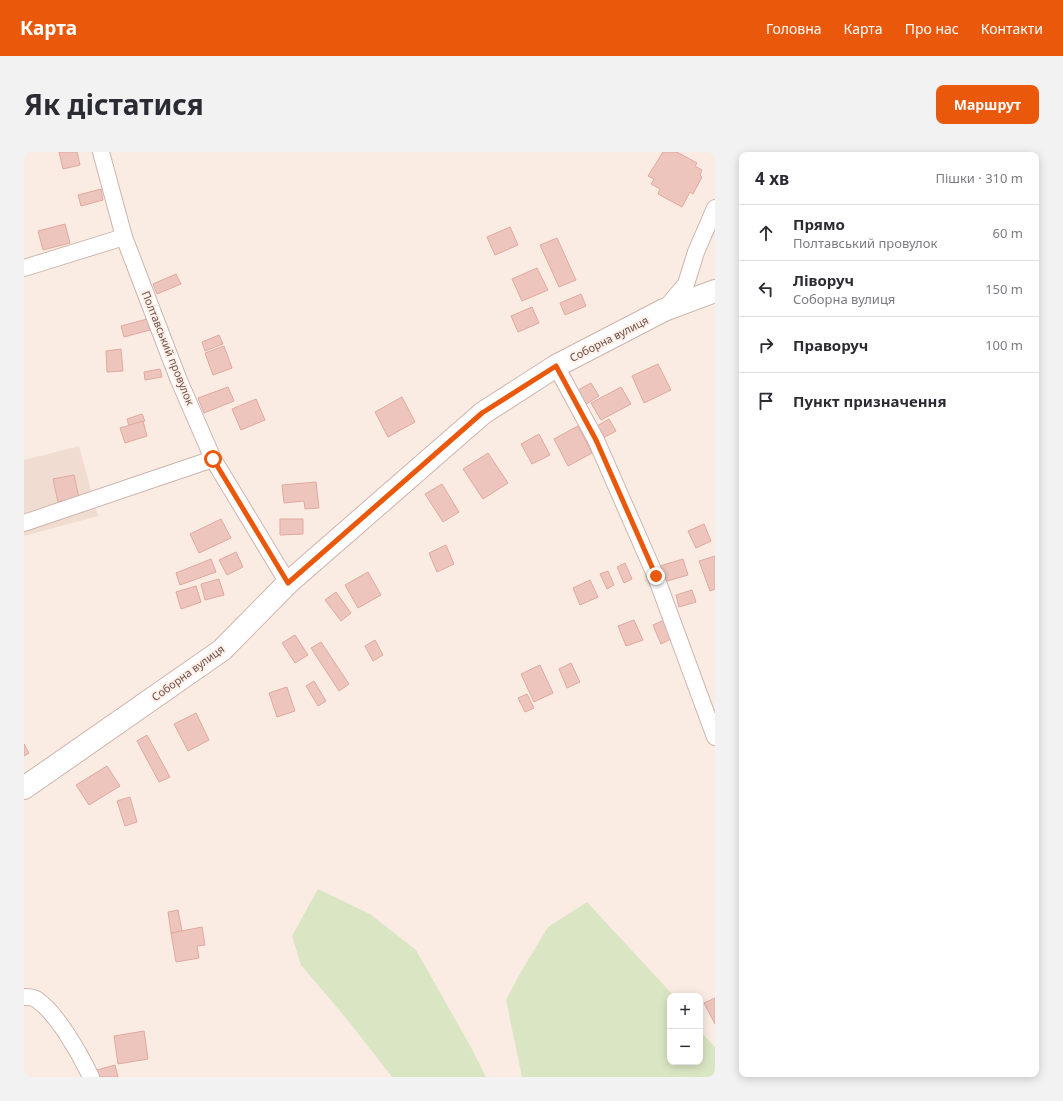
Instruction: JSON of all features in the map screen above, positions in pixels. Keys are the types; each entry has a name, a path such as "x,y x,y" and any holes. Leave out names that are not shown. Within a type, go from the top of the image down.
{"street":[{"name":"Полтавський провулок","path":"101,152 124,237 178,378 213,459 288,583"},
{"path":"664,310 686,284 696,252 715,208"},
{"path":"24,268 124,237"},
{"name":"Соборна вулиця","path":"24,788 222,650 288,583 482,413 556,366 664,310 715,291"},
{"path":"556,366 596,440 656,576 715,737"},
{"path":"24,523 213,459"},
{"path":"24,997 34,998 52,1012 91,1077"}],"shaded area":[{"path":"79,446 98,516 24,536 24,460"}],"green space":[{"path":"318,889 370,914 416,950 472,1049 486,1077 392,1077 346,1018 301,965 292,936"},
{"path":"587,902 671,993 667,993 667,1065 703,1065 703,1034 715,1047 715,1077 522,1077 506,1000 548,927"}],"building":[{"path":"59,152 77,152 80,165 63,169"},
{"path":"663,152 677,152 697,163 695,166 702,170 700,175 702,177 693,194 690,192 682,207 658,194 660,189 651,184 654,179 648,176"},
{"path":"101,189 103,200 81,206 78,195"},
{"path":"65,224 70,243 43,250 38,231"},
{"path":"510,227 518,245 495,255 487,237"},
{"path":"557,238 576,280 559,287 540,245"},
{"path":"537,268 548,290 522,301 512,279"},
{"path":"176,274 181,284 157,294 153,284"},
{"path":"581,294 586,306 565,315 560,303"},
{"path":"532,307 539,323 518,332 511,316"},
{"path":"147,319 150,330 124,337 121,326"},
{"path":"219,335 223,344 205,351 202,342"},
{"path":"224,346 232,368 213,375 205,353"},
{"path":"121,349 123,371 107,372 106,351"},
{"path":"658,364 671,390 644,403 632,376"},
{"path":"160,369 162,377 145,380 144,372"},
{"path":"591,383 599,396 586,404 578,390"},
{"path":"228,387 234,401 204,413 198,398"},
{"path":"621,387 631,404 601,420 591,403"},
{"path":"402,397 415,422 388,437 375,412"},
{"path":"256,399 265,420 241,430 232,409"},
{"path":"142,414 145,421 129,426 127,419"},
{"path":"609,419 616,431 603,438 597,426"},
{"path":"143,421 147,436 125,443 120,428"},
{"path":"578,426 592,453 568,466 554,439"},
{"path":"539,434 550,455 532,464 521,444"},
{"path":"488,453 508,483 483,499 463,469"},
{"path":"74,475 79,498 58,502 53,479"},
{"path":"316,482 319,508 305,509 304,501 284,503 282,485"},
{"path":"442,484 459,512 443,522 425,494"},
{"path":"221,519 231,538 199,553 190,534"},
{"path":"280,519 303,519 303,534 280,535"},
{"path":"704,524 711,541 696,548 688,531"},
{"path":"446,545 454,564 437,572 429,553"},
{"path":"236,552 243,567 227,575 219,560"},
{"path":"715,556 715,589 710,591 699,561"},
{"path":"211,559 216,572 180,585 176,573"},
{"path":"683,559 688,575 664,582 660,566"},
{"path":"625,563 632,579 624,583 617,567"},
{"path":"608,571 614,585 607,589 600,574"},
{"path":"368,572 381,595 358,608 345,585"},
{"path":"219,579 224,595 205,600 201,584"},
{"path":"590,580 598,597 580,605 573,588"},
{"path":"196,586 201,602 181,609 176,592"},
{"path":"692,590 696,602 679,607 676,595"},
{"path":"336,592 351,613 341,621 325,600"},
{"path":"634,620 643,640 626,646 618,626"},
{"path":"664,620 673,638 661,644 653,625"},
{"path":"295,635 308,655 295,663 282,643"},
{"path":"375,640 383,655 373,661 365,646"},
{"path":"321,642 349,684 339,691 311,648"},
{"path":"571,663 580,682 567,688 559,669"},
{"path":"540,665 553,693 534,702 521,674"},
{"path":"314,681 326,701 318,706 306,686"},
{"path":"287,687 295,711 277,717 269,693"},
{"path":"527,694 534,708 525,712 518,698"},
{"path":"196,713 209,740 188,751 174,724"},
{"path":"147,735 170,777 159,782 137,741"},
{"path":"24,744 29,753 24,756"},
{"path":"107,766 120,786 89,805 76,785"},
{"path":"130,797 137,822 125,826 117,801"},
{"path":"178,910 182,931 171,933 168,912"},
{"path":"202,927 205,945 197,946 199,958 176,962 171,933"},
{"path":"715,998 715,1024 704,1003"},
{"path":"144,1031 148,1059 118,1064 114,1036"},
{"path":"115,1065 118,1077 99,1077 97,1070"}],"route":[{"path":"213,459 281,569 288,583 482,413 556,366 596,440 656,576"}]}
